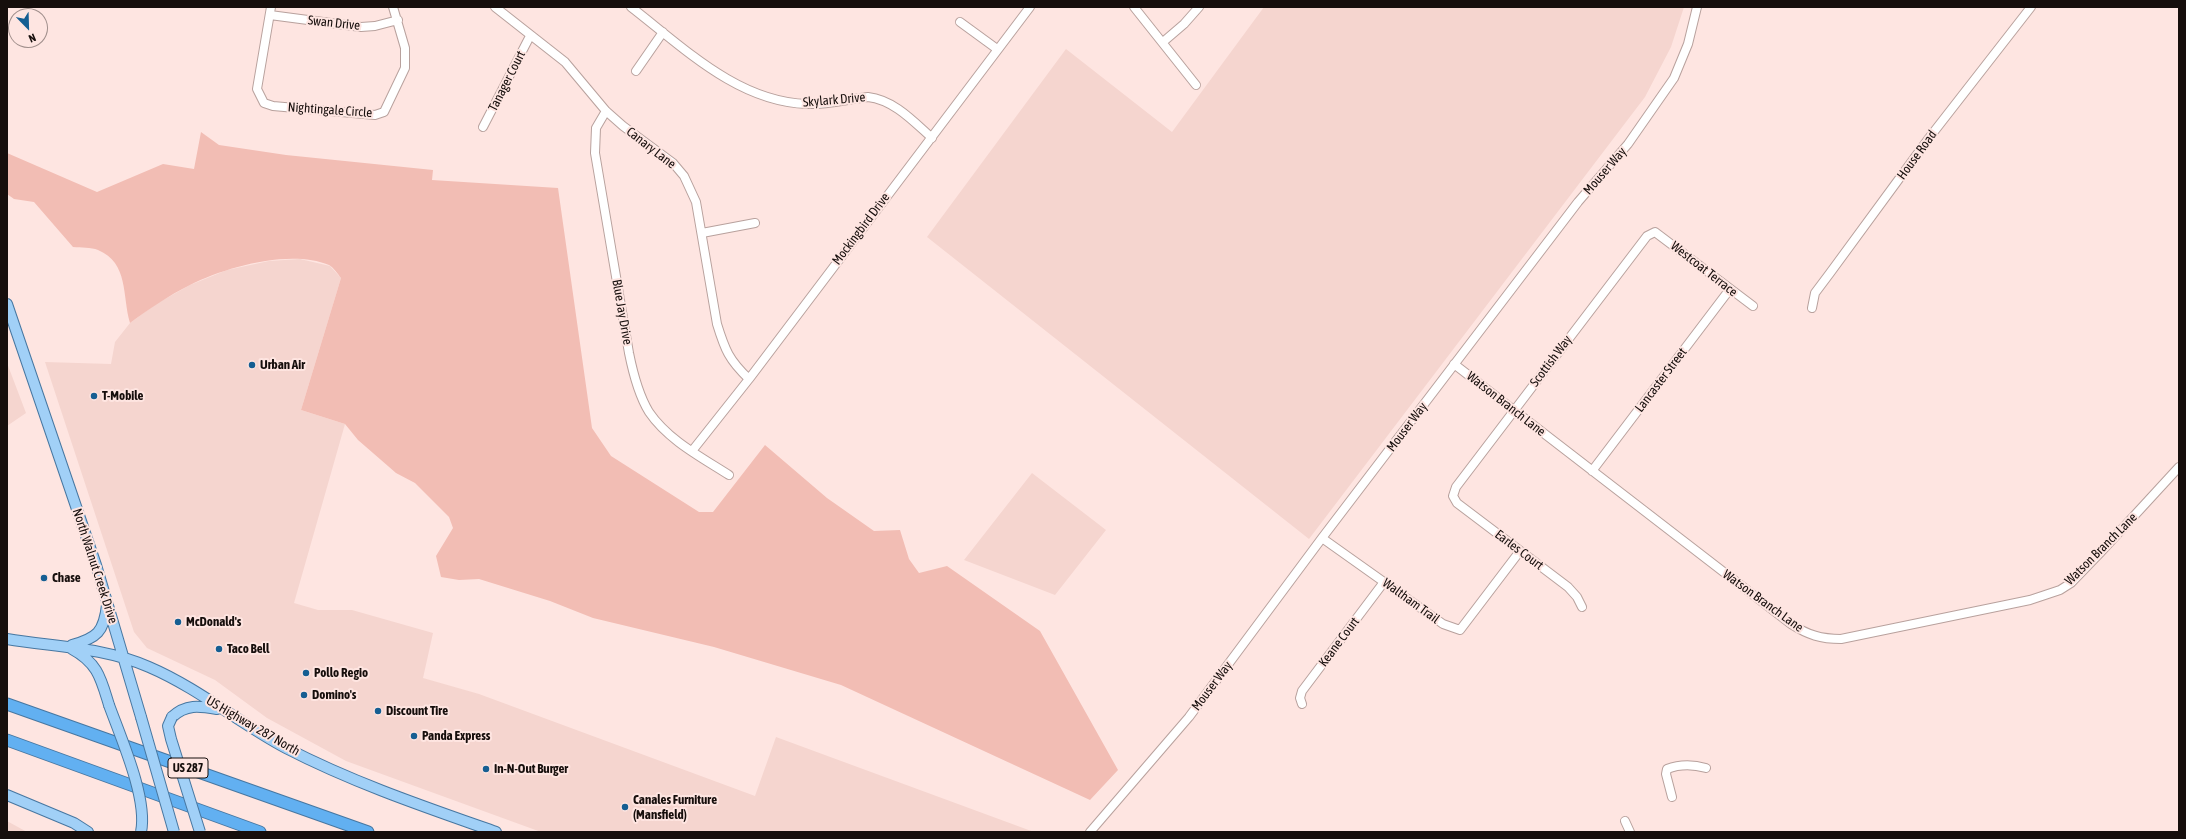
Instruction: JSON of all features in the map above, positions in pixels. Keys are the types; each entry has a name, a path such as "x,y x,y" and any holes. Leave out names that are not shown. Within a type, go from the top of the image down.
{"highway":[{"name":"US 287","path":"7,704 368,832"},
{"name":"US 287","path":"7,740 260,832"}],"main road":[{"name":"North Walnut Creek Drive","path":"7,304 107,601 174,832"},
{"path":"67,646 90,640 97,635 106,616 107,601"},
{"name":"US Highway 287 North","path":"7,639 98,651 148,666 178,681 285,747 366,786 496,832"},
{"path":"67,646 81,654 98,670 129,762 142,808 143,823 141,832"},
{"path":"200,832 170,739 168,726 172,717 181,709 194,706 223,710"},
{"path":"7,795 74,823 88,832"}],"street":[{"name":"Nightingale Circle","path":"270,11 257,89 264,103 273,106 375,115 384,112 405,68 405,48 394,7"},
{"name":"Canary Lane","path":"495,7 565,62 606,111 623,126 673,163 684,176 695,199 717,324 722,343 733,364 749,379"},
{"name":"Skylark Drive","path":"632,7 728,80 753,93 783,102 809,104 868,97 875,98 899,109 932,138"},
{"name":"Mockingbird Drive","path":"692,450 749,379 886,195 932,138 997,49 1030,7"},
{"path":"1134,7 1196,85"},
{"path":"1163,42 1184,24 1199,7"},
{"name":"Mouser Way","path":"1090,832 1189,717 1322,538 1578,202 1628,144 1674,78 1688,44 1697,7"},
{"name":"House Road","path":"1812,308 1815,293 1929,138 2031,7"},
{"name":"Swan Drive","path":"270,11 361,27 376,26 398,20"},
{"path":"960,22 997,49"},
{"path":"636,71 663,32"},
{"name":"Tanager Court","path":"483,127 530,36"},
{"name":"Blue Jay Drive","path":"606,111 596,128 595,153 635,382 649,412 667,432 729,475"},
{"path":"702,233 755,223"},
{"name":"Westcoat Terrace","path":"1656,232 1753,306"},
{"name":"Scottish Way","path":"1453,496 1456,487 1644,238 1656,232"},
{"name":"Lancaster Street","path":"1592,470 1730,289"},
{"name":"Watson Branch Lane","path":"1454,364 1791,624 1814,637 1841,639 2030,600 2060,590 2071,583 2179,467"},
{"name":"Earles Court","path":"1453,496 1457,503 1574,592 1582,607"},
{"name":"Waltham Trail","path":"1322,538 1443,624 1460,630 1520,550"},
{"name":"Keane Court","path":"1302,704 1300,698 1302,691 1384,582"},
{"path":"1672,797 1666,774 1667,769 1677,765 1695,765 1706,768"},
{"path":"1625,821 1630,832"}],"shaded area":[{"path":"1264,7 1684,7 1671,47 1645,97 1309,539 927,237 1066,49 1172,132"},
{"path":"201,132 219,145 286,155 433,170 432,180 558,188 592,428 611,456 699,512 713,512 765,445 827,498 874,531 900,530 909,559 919,573 947,566 1040,631 1118,770 1090,800 841,685 714,647 593,618 550,601 479,579 459,580 441,577 436,556 453,528 449,517 415,483 396,473 358,440 345,424 301,410 341,278 332,267 313,261 296,259 258,262 221,272 190,285 159,303 130,323 123,281 115,263 108,256 98,250 73,247 34,202 14,199 7,194 7,153 97,192 163,164 194,169"},
{"path":"300,259 330,266 341,278 301,410 345,424 294,603 318,610 352,610 433,633 423,678 479,694 755,796 776,737 1034,832 541,832 346,761 267,718 215,680 147,648 134,632 45,362 111,364 115,342 130,323 156,304 190,285 227,270 269,261"},
{"path":"7,363 26,413 7,426"},
{"path":"1032,473 1106,530 1055,595 964,560"},
{"path":"7,821 27,832 7,832"}],"place":[{"name":"Urban Air","path":"252,365"},
{"name":"T-Mobile","path":"94,396"},
{"name":"Chase","path":"44,578"},
{"name":"McDonald's","path":"178,622"},
{"name":"Taco Bell","path":"219,649"},
{"name":"Pollo Regio","path":"306,673"},
{"name":"Domino's","path":"304,695"},
{"name":"Discount Tire","path":"378,711"},
{"name":"Panda Express","path":"414,736"},
{"name":"In-N-Out Burger","path":"486,769"},
{"name":"Canales Furniture (Mansfield)","path":"625,807"}]}
